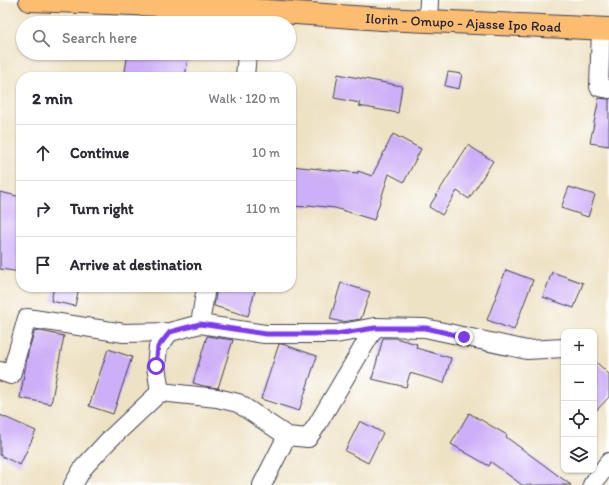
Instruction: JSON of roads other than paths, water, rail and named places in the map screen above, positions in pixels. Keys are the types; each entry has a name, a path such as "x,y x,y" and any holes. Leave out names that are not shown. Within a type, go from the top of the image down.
{"highway":[{"name":"Ilorin - Omupo - Ajasse Ipo Road","path":"30,0 210,4 249,16"},
{"name":"Ilorin - Omupo - Ajasse Ipo Road","path":"296,17 382,19 429,10 605,29"}],"street":[{"path":"605,29 599,87 609,89"},
{"path":"245,72 246,60"},
{"path":"200,324 205,292"},
{"path":"0,371 11,375 27,318 124,333 170,332 200,324 266,334 336,334 375,328 426,328 527,350 561,348"},
{"path":"73,485 83,468 108,441 160,392 217,398 238,402 287,436 308,438 375,328"},
{"path":"160,392 156,366 158,347 170,332"},
{"path":"262,485 287,436"},
{"path":"592,485 609,462"}]}
